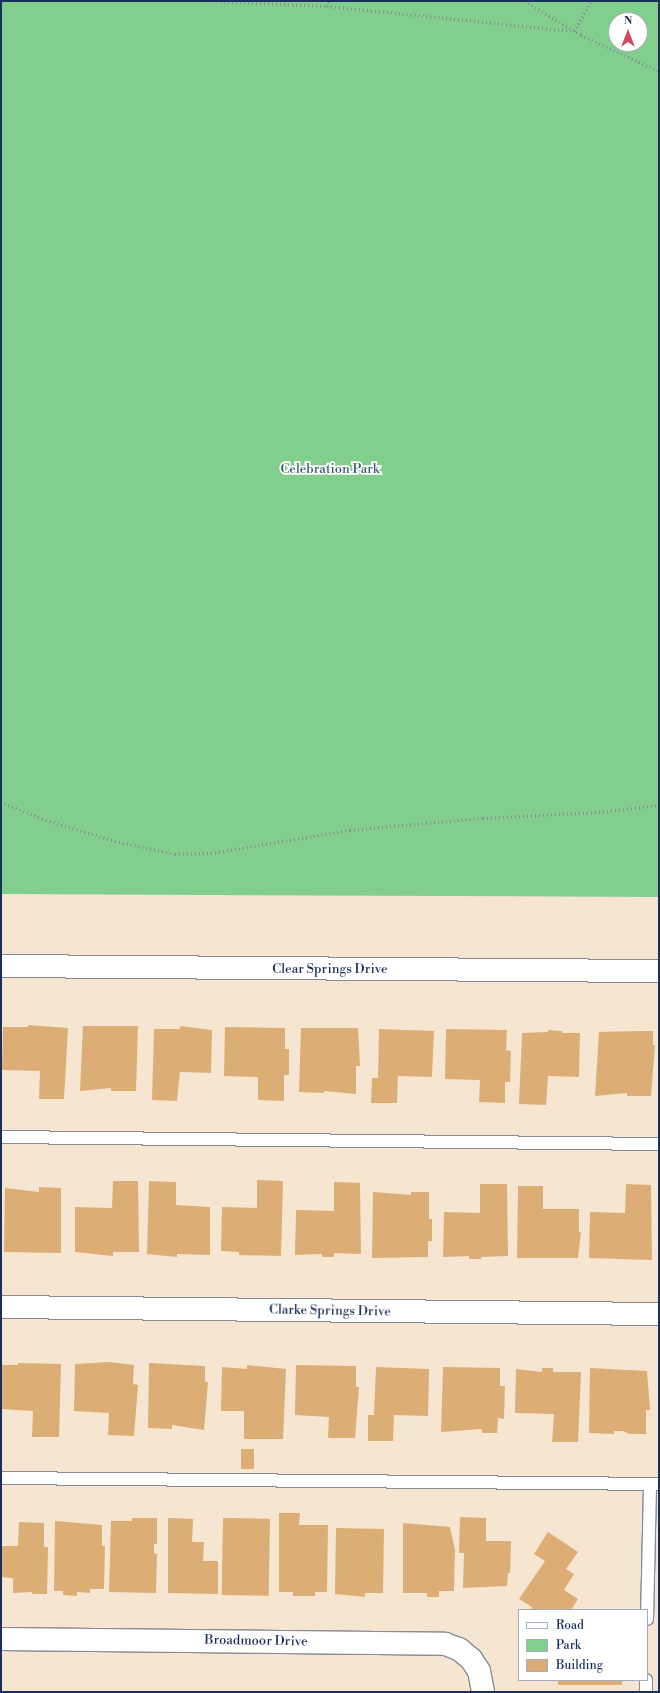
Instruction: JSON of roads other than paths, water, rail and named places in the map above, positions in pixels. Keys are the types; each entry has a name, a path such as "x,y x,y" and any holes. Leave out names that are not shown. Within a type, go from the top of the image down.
{"street":[{"name":"Clear Springs Drive","path":"1,966 659,971"},
{"name":"Clarke Springs Drive","path":"1,1307 659,1314"},
{"name":"Broadmoor Drive","path":"1,1639 445,1644 459,1649 471,1659 479,1671 483,1692"}],"lane":[{"path":"1,1137 659,1144"},
{"path":"1,1478 654,1484 648,1609"},
{"path":"646,1681 646,1692"}],"park label":[{"name":"Celebration Park","path":"330,469"}]}
